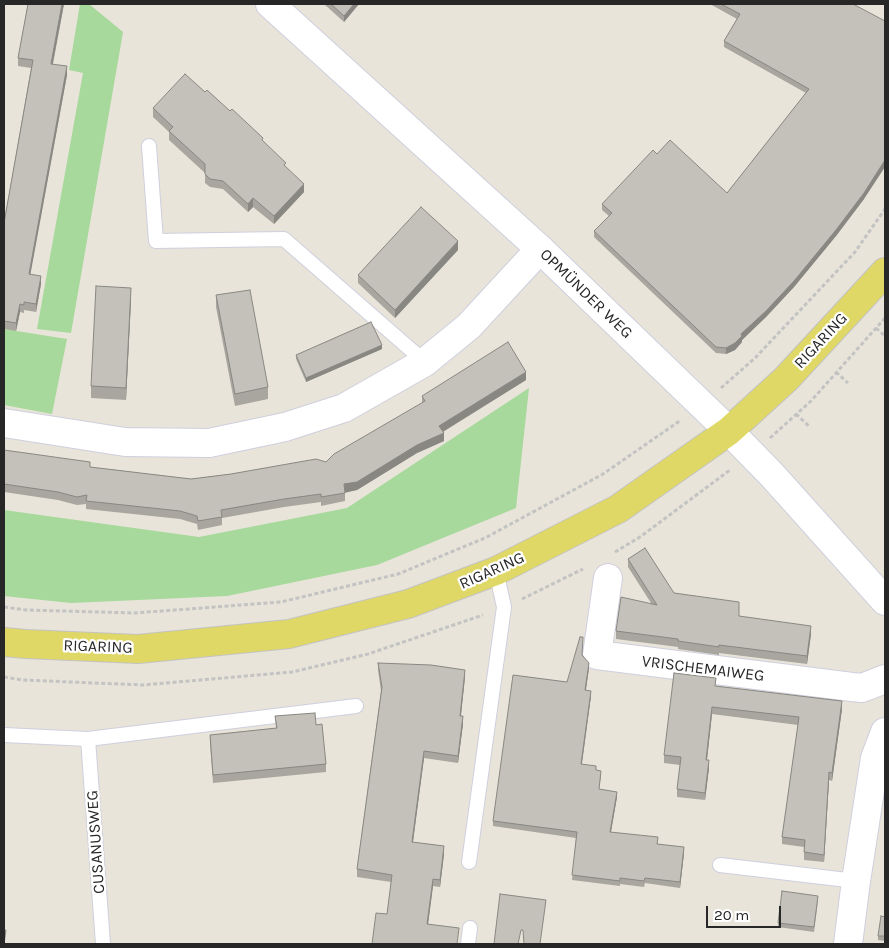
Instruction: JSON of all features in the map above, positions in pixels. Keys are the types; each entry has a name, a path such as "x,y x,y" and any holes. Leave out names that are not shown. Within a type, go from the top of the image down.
{"main road":[{"name":"RIGARING","path":"4,642 138,649 289,634 408,604 496,571 618,509 729,430 786,379 885,272"}],"street":[{"name":"OPMÜNDER WEG","path":"270,4 540,249 729,430 885,601"},
{"path":"4,423 125,442 209,443 285,427 344,408 425,362 469,326 540,249"},
{"name":"VRISCHEMAIWEG","path":"602,567 597,655 862,688 885,678"},
{"path":"848,944 875,758 885,732"}],"lane":[{"path":"149,146 156,241 284,239 425,362"},
{"path":"470,862 504,607 496,571"},
{"path":"4,735 88,739 356,706"},
{"name":"CUSANUSWEG","path":"88,739 103,944"},
{"path":"720,865 856,881"},
{"path":"468,944 470,928"}],"path":[{"path":"4,607 26,610 136,613 282,602 398,574 485,538 603,474 702,405 755,358 855,252 885,209"},
{"path":"504,607 602,567 752,454 811,401 885,318"},
{"path":"876,328 885,336"},
{"path":"836,372 848,383"},
{"path":"796,414 810,427"}],"green space":[{"path":"80,4 89,4 123,32 71,333 37,329 83,73 69,70"},
{"path":"4,329 67,339 52,414 4,405"},
{"path":"529,388 516,508 377,565 227,596 71,603 4,596 4,510 199,537 347,508"}],"building":[{"path":"28,4 62,4 51,64 67,66 29,274 41,276 36,304 24,302 24,305 20,304 16,323 4,321 4,223 33,60 18,58"},
{"path":"331,4 354,4 344,16"},
{"path":"721,4 853,4 885,21 885,160 864,193 794,281 741,334 742,336 735,343 726,348 716,347 594,231 612,213 602,204 653,150 657,154 670,140 727,193 809,89 724,41 740,14"},
{"path":"185,74 205,92 207,90 230,111 232,109 263,138 262,140 286,163 284,165 304,184 274,216 253,198 248,204 223,181 210,179 205,174 205,164 169,131 173,127 153,108"},
{"path":"421,207 458,241 395,310 358,275"},
{"path":"96,286 131,288 126,388 91,386"},
{"path":"250,290 268,387 235,394 216,295"},
{"path":"371,322 382,345 306,378 296,355"},
{"path":"508,342 526,372 439,426 444,433 417,445 357,482 344,484 345,493 321,497 321,494 284,499 221,510 222,517 198,521 197,516 180,511 86,501 87,495 77,497 58,492 4,484 4,450 90,462 90,467 191,479 316,459 326,462 334,454 425,401 422,396"},
{"path":"645,548 674,593 739,602 739,616 811,626 807,656 719,645 719,647 678,641 678,639 616,631 621,597 657,605 628,559"},
{"path":"580,637 583,637 582,655 589,663 585,690 591,691 581,764 596,766 596,770 601,771 599,789 617,792 610,832 658,837 657,844 684,847 680,882 645,878 644,881 620,878 620,881 572,875 577,832 493,821 513,675 567,682"},
{"path":"378,663 431,665 465,670 460,716 463,716 458,756 424,751 412,842 444,846 440,880 433,879 427,924 459,928 457,944 372,944 376,913 387,914 392,875 357,869 382,687"},
{"path":"674,673 716,678 715,686 842,701 832,773 829,772 824,855 804,852 805,840 782,837 799,717 712,707 706,760 709,760 705,793 677,789 681,757 664,755"},
{"path":"315,713 316,725 322,724 326,764 213,775 210,735 277,728 275,716"},
{"path":"782,891 818,896 814,927 778,923"},
{"path":"500,894 546,900 540,944 524,944 523,930 521,930 518,944 494,944"},
{"path":"881,916 885,917 885,936 878,936"}]}
